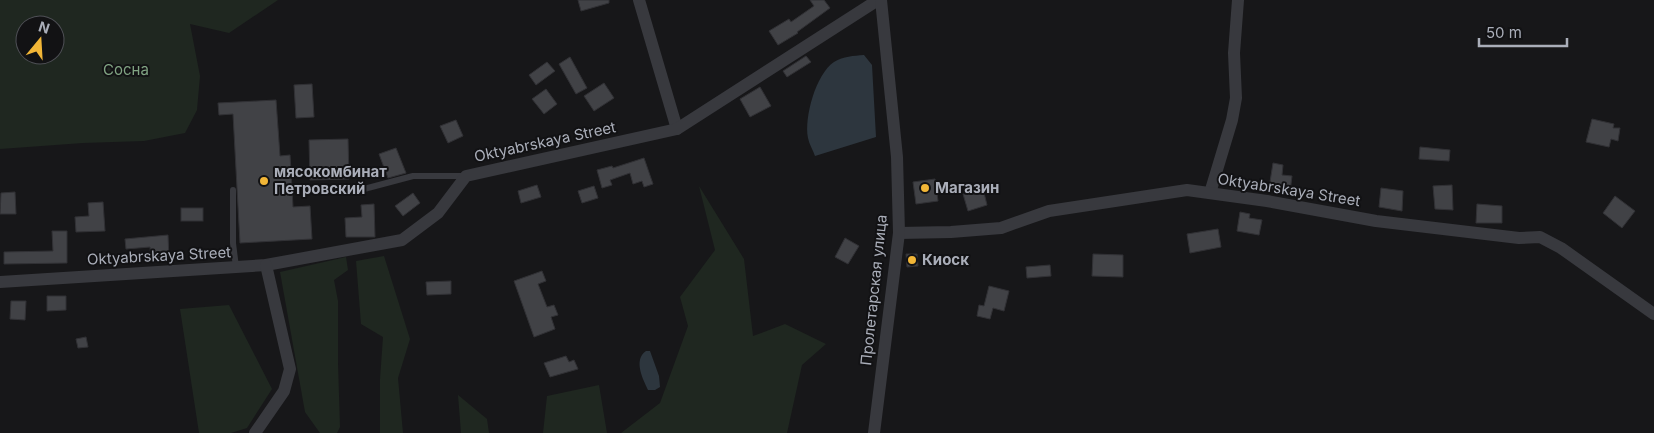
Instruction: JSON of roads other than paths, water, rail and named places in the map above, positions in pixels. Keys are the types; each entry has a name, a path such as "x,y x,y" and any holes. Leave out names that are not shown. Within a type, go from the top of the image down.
{"street":[{"path":"638,0 676,129"},
{"name":"Oktyabrskaya Street","path":"0,282 266,265 402,240 438,213 466,176 676,129 879,0"},
{"name":"Пролетарская улица","path":"874,433 899,233 897,158 879,0"},
{"path":"1210,193 1232,120 1236,98 1234,53 1238,0"},
{"name":"Oktyabrskaya Street","path":"899,233 951,232 1001,228 1049,211 1187,190 1276,202 1376,221 1519,238 1540,237 1561,248 1654,314"},
{"path":"255,433 284,391 290,370 266,265"}],"lane":[{"path":"364,189 412,176 466,176"},
{"path":"233,190 233,243 236,267"}],"place":[{"name":"мясокомбинат Петровский","path":"264,181"},
{"name":"Магазин","path":"925,188"},
{"name":"Киоск","path":"912,260"}],"park label":[{"name":"Сосна","path":"126,70"}]}
